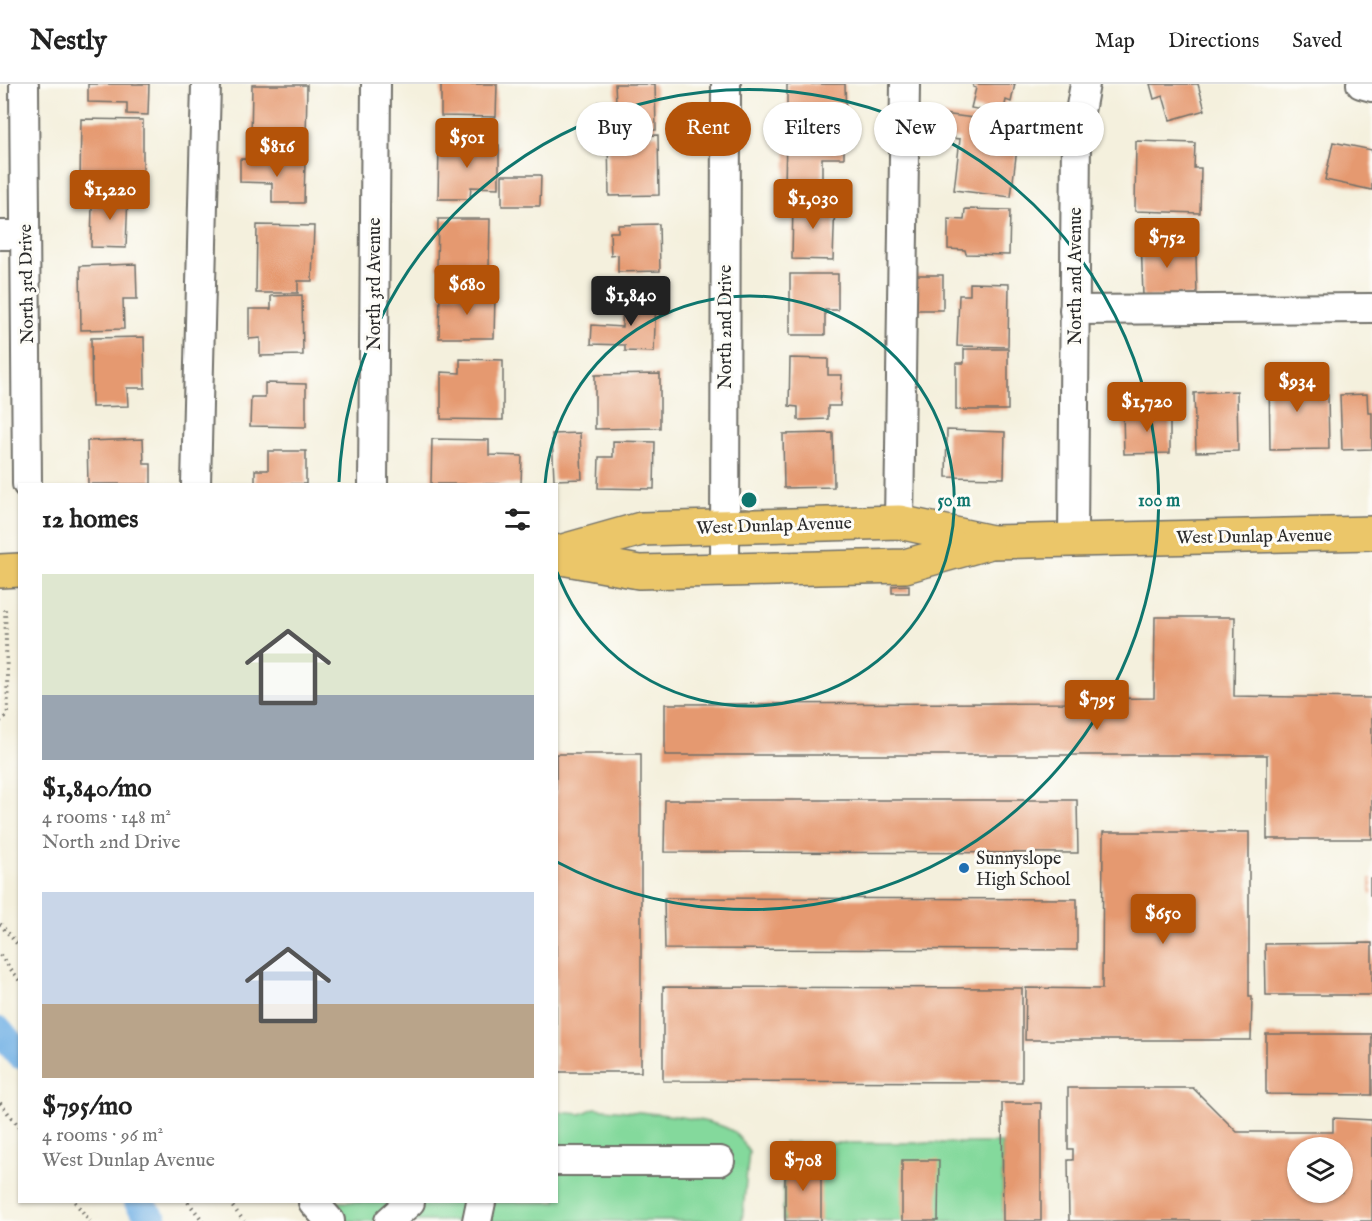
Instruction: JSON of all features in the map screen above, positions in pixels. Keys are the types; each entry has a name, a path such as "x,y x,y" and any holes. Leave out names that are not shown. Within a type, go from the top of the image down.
{"main road":[{"name":"West Dunlap Avenue","path":"558,554 641,529 724,526 899,522 992,542 1372,533"},
{"name":"West Dunlap Avenue","path":"558,555 639,572 905,566 992,542"},
{"path":"0,571 18,570"}],"street":[{"name":"North 3rd Drive","path":"24,84 13,235 27,483"},
{"path":"196,483 206,84"},
{"name":"North 3rd Avenue","path":"372,483 376,84"},
{"name":"North 2nd Drive","path":"725,571 726,84"},
{"path":"899,522 905,84"},
{"name":"North 2nd Avenue","path":"1073,540 1076,134 1085,84"},
{"path":"1361,84 1372,87"},
{"path":"1074,310 1372,308"},
{"path":"558,1161 720,1161"},
{"path":"314,1203 330,1221"},
{"path":"389,1221 409,1203"},
{"path":"477,1221 481,1203"}],"path":[{"path":"0,721 7,716 9,710 5,608"},
{"path":"0,924 18,945"},
{"path":"0,955 18,978"},
{"path":"0,1103 18,1126"},
{"path":"76,1203 90,1221"},
{"path":"189,1203 203,1221"},
{"path":"230,1203 244,1221"}],"green space":[{"path":"595,1108 647,1113 706,1122 734,1132 749,1151 742,1221 318,1221 304,1203 558,1203 558,1112 581,1114"},
{"path":"784,1143 1002,1143 1003,1221 783,1221"}],"building":[{"path":"88,84 149,84 148,115 127,114 127,103 88,102"},
{"path":"441,84 497,84 496,117 441,116"},
{"path":"615,84 655,84 656,130 653,130 653,102 616,102"},
{"path":"787,84 845,84 846,102 787,102"},
{"path":"973,84 1015,84 1011,102 1006,100 1006,102 972,102 976,88"},
{"path":"1150,84 1198,84 1205,110 1170,120 1163,96 1154,99"},
{"path":"252,85 307,85 306,141 251,140"},
{"path":"957,116 969,117 969,156 1016,156 1011,197 954,190 960,139 957,139"},
{"path":"81,119 143,120 143,183 80,182"},
{"path":"653,135 658,135 659,195 609,196 608,156 653,156"},
{"path":"1136,141 1195,143 1194,168 1201,168 1200,213 1135,211"},
{"path":"1333,142 1372,150 1372,190 1325,180"},
{"path":"439,144 499,145 499,188 471,187 470,199 438,199"},
{"path":"786,156 844,156 844,158 822,158 822,189 785,189"},
{"path":"240,159 305,160 304,203 272,203 272,183 240,182"},
{"path":"502,175 541,175 540,206 502,206"},
{"path":"97,193 128,193 126,248 91,247 92,206 97,206"},
{"path":"793,200 835,201 833,260 792,259"},
{"path":"965,209 1010,210 1009,255 966,254 965,250 948,249 948,219 964,220"},
{"path":"438,219 490,219 489,269 437,268"},
{"path":"659,224 660,271 618,272 618,255 611,256 610,232 618,232 618,225"},
{"path":"257,225 314,226 312,281 298,281 298,293 256,293"},
{"path":"1178,237 1178,253 1196,253 1197,296 1143,297 1141,238"},
{"path":"136,264 137,299 123,299 124,329 81,330 80,266"},
{"path":"790,274 838,274 838,310 825,310 825,335 790,335"},
{"path":"910,275 943,275 943,310 910,310"},
{"path":"970,283 1009,284 1008,347 957,346 959,295 970,295"},
{"path":"440,294 495,295 494,338 439,338"},
{"path":"302,295 303,355 260,356 260,338 249,339 249,309 271,309 271,296"},
{"path":"623,298 656,299 654,352 625,351 625,345 591,344 592,325 622,327"},
{"path":"144,337 145,388 127,388 128,406 92,407 91,338"},
{"path":"964,349 1008,349 1008,410 956,410 956,363 964,363"},
{"path":"790,358 828,359 828,375 842,375 840,406 828,406 828,419 798,420 798,407 789,406"},
{"path":"460,359 503,360 503,420 441,419 441,372 460,373"},
{"path":"1269,373 1315,373 1316,396 1328,395 1329,449 1270,450"},
{"path":"660,374 660,428 595,429 595,375"},
{"path":"265,383 306,384 306,427 250,426 251,397 265,397"},
{"path":"1237,391 1238,451 1196,452 1194,393"},
{"path":"1367,394 1368,413 1372,413 1372,449 1342,450 1340,395"},
{"path":"1123,413 1170,413 1170,453 1124,454"},
{"path":"947,430 1005,432 1004,478 946,477"},
{"path":"580,433 582,479 554,480 552,434"},
{"path":"833,433 834,487 784,488 783,434"},
{"path":"143,439 144,464 151,464 151,483 88,483 87,441"},
{"path":"432,439 489,440 489,455 522,456 521,483 431,483"},
{"path":"613,441 655,442 654,489 598,488 599,457 613,457"},
{"path":"268,451 306,451 306,483 255,483 255,470 268,470"},
{"path":"909,585 909,593 892,593 892,586"},
{"path":"1155,617 1235,617 1234,696 1372,698 1372,839 1267,839 1267,755 665,755 665,704 1066,703 1066,699 1154,698"},
{"path":"558,754 641,754 641,1072 558,1072"},
{"path":"665,800 1077,800 1078,853 664,852"},
{"path":"1103,832 1249,832 1251,1040 1025,1040 1026,988 1102,989"},
{"path":"1370,878 1372,878 1372,895 1370,895"},
{"path":"664,898 1077,899 1077,950 665,949"},
{"path":"1372,943 1372,995 1266,995 1265,944"},
{"path":"663,987 1022,988 1022,1082 663,1081"},
{"path":"1266,1034 1372,1034 1372,1095 1266,1094"},
{"path":"1068,1088 1193,1088 1237,1132 1333,1132 1333,1118 1372,1120 1372,1221 1069,1221 1068,1160 1073,1160 1073,1149 1068,1149"},
{"path":"1002,1103 1041,1103 1041,1221 1003,1221"},
{"path":"902,1160 939,1160 938,1221 902,1221"},
{"path":"785,1162 821,1162 821,1221 785,1221"}],"waterway":[{"path":"0,1031 18,1053"},
{"path":"139,1203 154,1221"}],"place":[{"name":"Sunnyslope High School","path":"964,868"}]}
